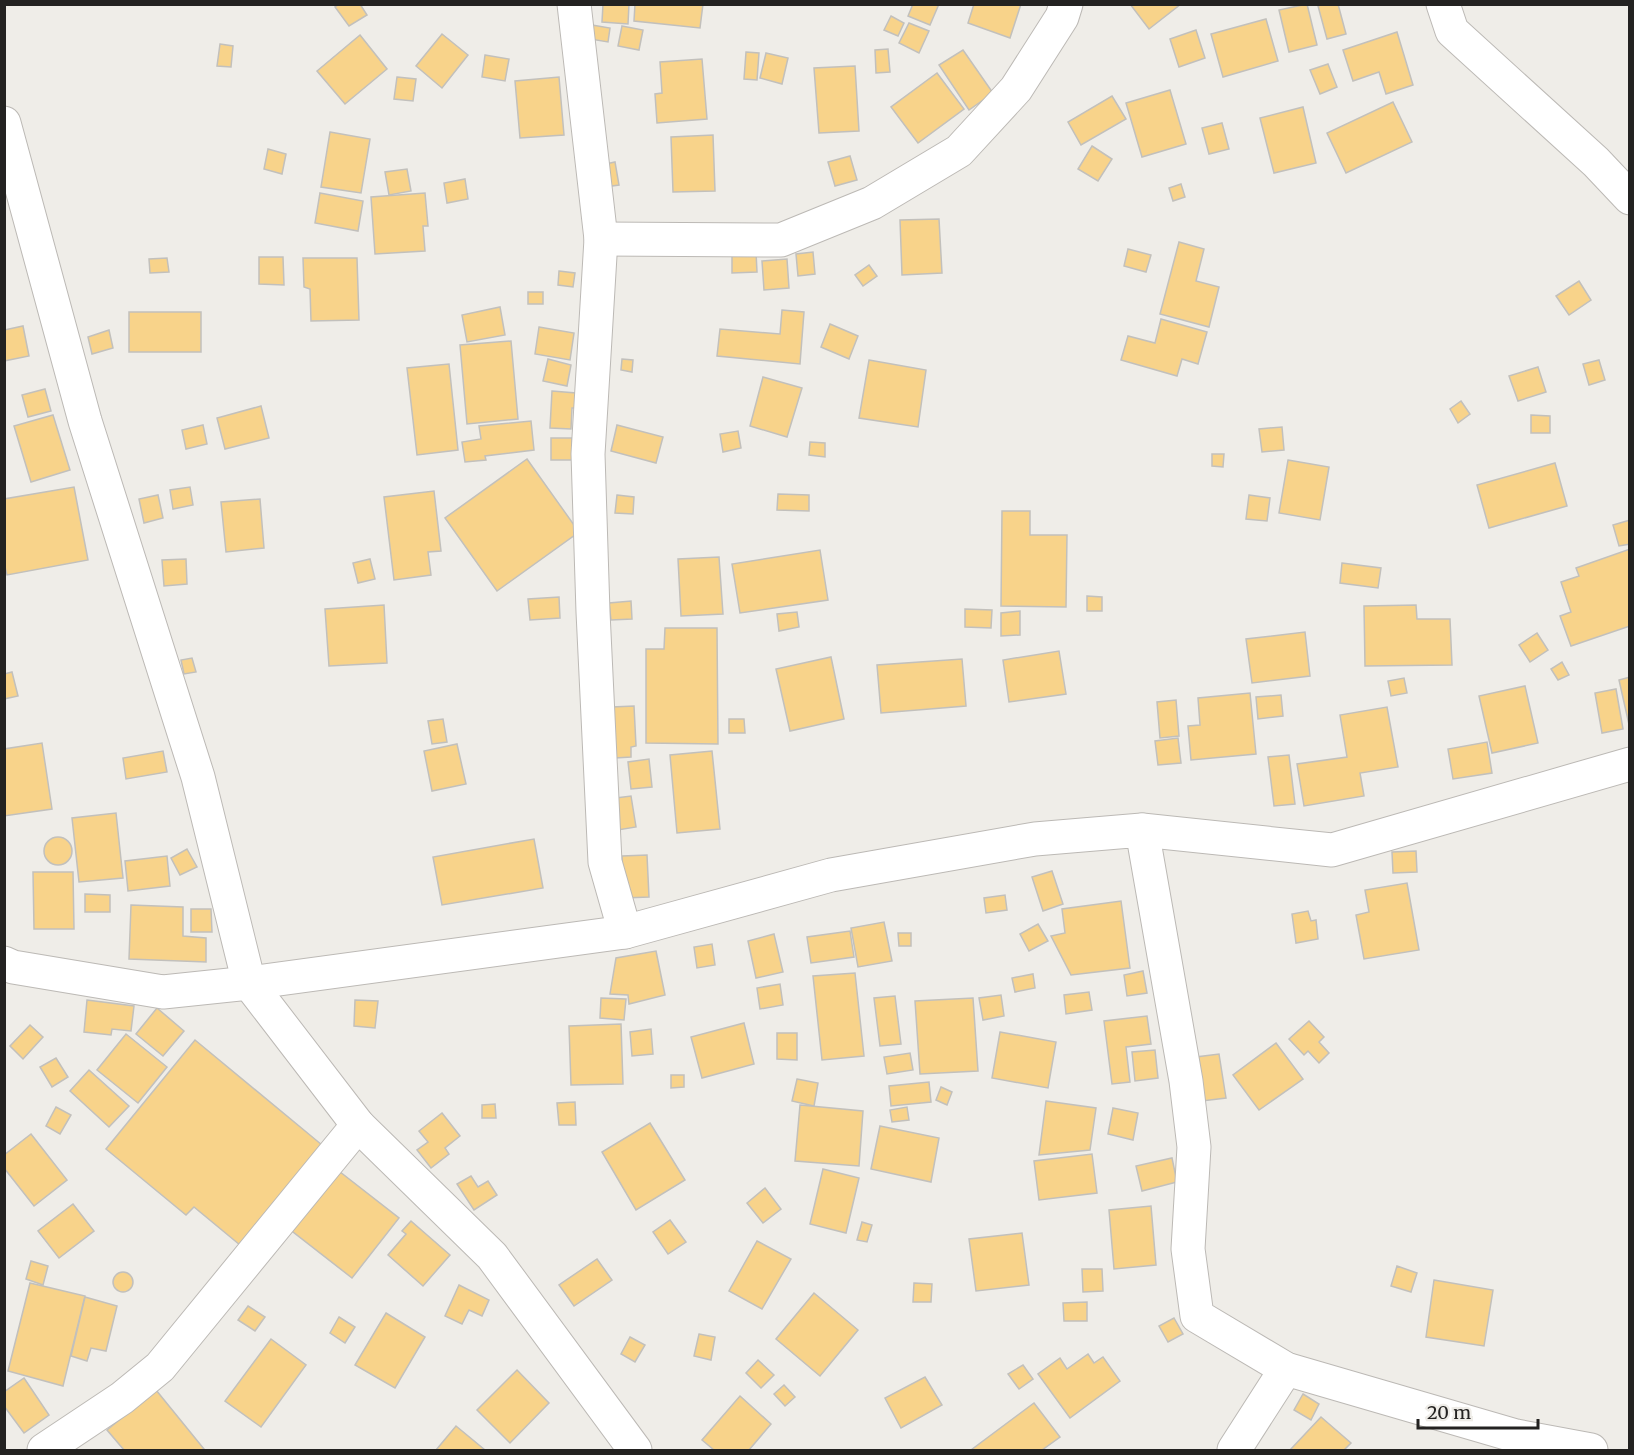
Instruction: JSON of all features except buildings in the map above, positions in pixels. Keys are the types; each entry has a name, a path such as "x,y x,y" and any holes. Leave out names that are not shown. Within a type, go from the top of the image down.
{"street":[{"path":"574,4 601,239 588,454 592,600 605,862 625,932"},
{"path":"601,239 781,240 872,203 959,151 1016,89 1062,16 1066,4"},
{"path":"1443,4 1452,31 1596,162 1629,198"},
{"path":"4,123 85,421 198,777 249,983 358,1125 492,1256 634,1450"},
{"path":"4,963 13,967 163,992 249,983 625,932 831,875 1035,839 1142,830 1332,850 1629,764"},
{"path":"1142,830 1186,1081 1194,1147 1188,1249 1197,1316 1286,1369 1516,1436 1591,1450"},
{"path":"44,1450 122,1398 160,1367 358,1125"},
{"path":"1234,1450 1286,1369"}]}
